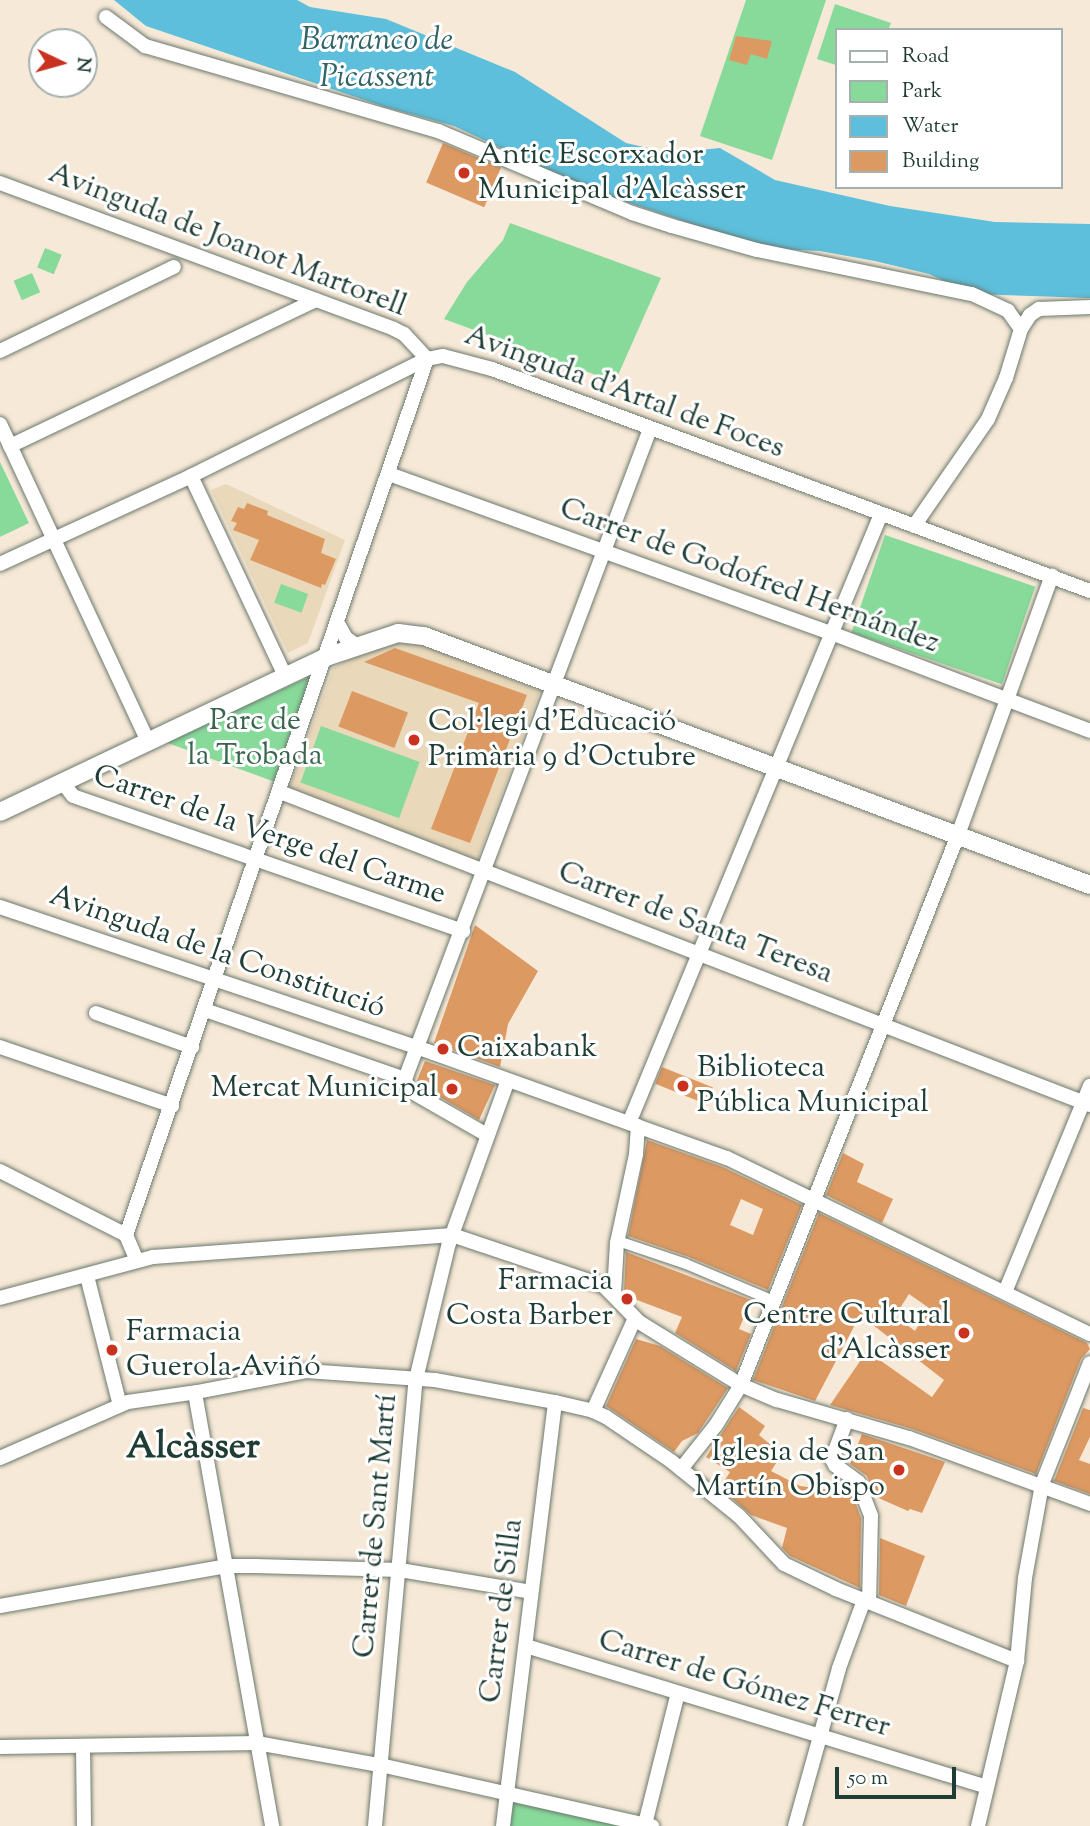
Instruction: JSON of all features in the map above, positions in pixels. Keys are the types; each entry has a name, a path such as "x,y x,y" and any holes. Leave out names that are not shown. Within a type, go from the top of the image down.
{"street":[{"path":"106,17 145,46 438,131 632,213 672,226 757,250 972,294 1008,310 1021,329"},
{"name":"Avinguda de Joanot Martorell","path":"0,183 404,334 427,359"},
{"path":"0,351 174,267"},
{"path":"10,446 316,300"},
{"path":"914,526 988,419 1006,379 1021,329 1030,315 1039,309 1090,307"},
{"name":"Avinguda d'Artal de Foces","path":"0,564 191,476 427,359 443,355 475,363 1090,591"},
{"path":"125,1235 172,1106 427,359"},
{"path":"0,424 148,741"},
{"path":"487,1135 407,1089 405,1079 486,871 650,429"},
{"name":"Carrer de Godofred Hernández","path":"389,474 831,633 1090,732"},
{"path":"191,476 285,676"},
{"path":"614,1293 618,1241 636,1154 634,1124 698,953 881,514"},
{"path":"681,1469 716,1424 741,1385 958,835 1005,699 1052,576"},
{"path":"337,621 346,638 357,646"},
{"path":"0,812 326,657 398,633 424,636 1090,885"},
{"name":"Carrer de la Verge del Carme","path":"63,783 73,796 463,931"},
{"name":"Carrer de Santa Teresa","path":"280,792 1087,1104"},
{"name":"Avinguda de la Constitució","path":"0,907 418,1048 727,1158 1090,1334"},
{"name":"Avinguda de la Constitució","path":"205,1010 405,1079"},
{"path":"96,1013 192,1047"},
{"path":"0,1047 172,1106"},
{"name":"Carrer de Sant Martí","path":"375,1826 416,1379 452,1235 508,1080"},
{"path":"1005,1292 1087,1104 1090,1086"},
{"path":"0,1171 125,1235 136,1261"},
{"path":"0,1298 136,1261 166,1256 452,1235 596,1282 614,1293 635,1318 741,1385 778,1400 909,1438 1090,1504"},
{"path":"618,1241 686,1264 774,1301"},
{"path":"87,1276 120,1405"},
{"path":"593,1411 635,1318"},
{"path":"978,1826 1017,1661 1025,1578 1042,1488 1090,1363"},
{"path":"0,1458 120,1405 306,1371 416,1379 555,1402 593,1411 681,1469 739,1516 784,1564 867,1601 1017,1661"},
{"path":"195,1393 272,1826"},
{"name":"Carrer de Silla","path":"503,1826 555,1402"},
{"path":"795,1826 820,1734 867,1601 871,1516 856,1479 835,1465 832,1459 847,1419"},
{"path":"0,1606 227,1566 400,1570 531,1592"},
{"name":"Carrer de Gómez Ferrer","path":"526,1646 987,1787"},
{"path":"0,1747 257,1743 506,1791 648,1825 678,1693"},
{"path":"83,1746 84,1826"}],"shaded area":[{"path":"226,484 345,540 308,643 288,653 211,490"},
{"name":"Col·legi d'Educació Primària 9 d'Octubre","path":"398,642 416,643 540,691 477,860 289,789 333,668 374,647"}],"green space":[{"path":"746,0 826,0 772,160 700,136"},
{"path":"835,4 891,23 889,28 834,28 834,64 817,59"},
{"path":"510,223 661,278 615,382 444,319 467,282 503,240"},
{"path":"45,248 62,255 54,274 37,267"},
{"path":"32,273 40,292 22,300 14,281"},
{"path":"0,462 29,523 0,537"},
{"path":"885,535 1035,587 1002,684 851,632"},
{"path":"281,584 308,594 301,613 274,603"},
{"name":"Parc de la Trobada","path":"311,676 275,782 165,742"},
{"path":"321,726 420,762 399,818 300,782"},
{"path":"513,1798 625,1826 510,1826"}],"water":[{"name":"Barranco de Picassent","path":"114,0 297,0 310,7 386,19 515,72 626,143 670,153 720,148 775,180 890,206 995,222 1090,224 1090,298 972,294 929,274 820,251 777,249 716,232 588,189 454,126 385,107 146,26"}],"building":[{"path":"736,36 772,41 767,59 751,54 747,65 729,60"},
{"name":"Antic Escorxador Municipal d'Alcàsser","path":"443,143 501,168 484,207 426,183"},
{"path":"247,503 268,511 267,515 325,539 321,553 336,559 325,585 322,584 321,588 250,560 259,540 233,530 237,523 231,521 238,507 244,509"},
{"path":"395,648 527,695 470,843 431,829 479,703 364,662"},
{"path":"352,691 408,713 394,748 338,726"},
{"path":"475,925 538,971 508,1024 500,1067 434,1043"},
{"name":"Mercat Municipal","path":"425,1061 495,1085 479,1120 416,1083"},
{"name":"Biblioteca Pública Municipal","path":"662,1067 713,1088 706,1104 655,1084"},
{"path":"647,1140 723,1167 802,1205 768,1290 689,1257 628,1236","holes":["741,1199 763,1209 753,1235 730,1225"]},
{"path":"843,1153 864,1164 857,1182 893,1199 882,1223 826,1195"},
{"path":"819,1213 1087,1343 1090,1349 1081,1359 1036,1474 912,1429 830,1405 867,1351 932,1397 944,1380 860,1315 815,1401 753,1380","holes":["909,1294 929,1308 915,1331 895,1316"]},
{"path":"626,1252 751,1300 739,1329 751,1334 736,1371 675,1333 682,1317 629,1297 624,1292"},
{"path":"636,1339 660,1346 728,1388 698,1433 682,1441 674,1452 606,1406"},
{"path":"739,1407 765,1426 759,1435 782,1454 771,1471 800,1486 831,1490 845,1485 850,1488 861,1518 860,1588 790,1556 782,1548 787,1528 751,1515 720,1488 730,1472 706,1457"},
{"path":"1083,1408 1090,1410 1090,1437 1079,1460 1090,1464 1090,1494 1054,1481"},
{"name":"Iglesia de San Martín Obispo","path":"862,1434 945,1462 922,1513 910,1509 908,1511 874,1496 867,1476 850,1464"},
{"path":"880,1538 925,1556 906,1606 879,1595"}],"place":[{"name":"Antic Escorxador Municipal d'Alcàsser","path":"464,173"},
{"name":"Col·legi d'Educació Primària 9 d'Octubre","path":"414,740"},
{"name":"Caixabank","path":"443,1049"},
{"name":"Biblioteca Pública Municipal","path":"683,1086"},
{"name":"Mercat Municipal","path":"452,1089"},
{"name":"Farmacia Costa Barber","path":"627,1299"},
{"name":"Centre Cultural d'Alcàsser","path":"964,1333"},
{"name":"Farmacia Guerola-Aviñó","path":"112,1350"},
{"name":"Iglesia de San Martín Obispo","path":"899,1470"}],"district":[{"name":"Alcàsser","path":"193,1448"}]}
